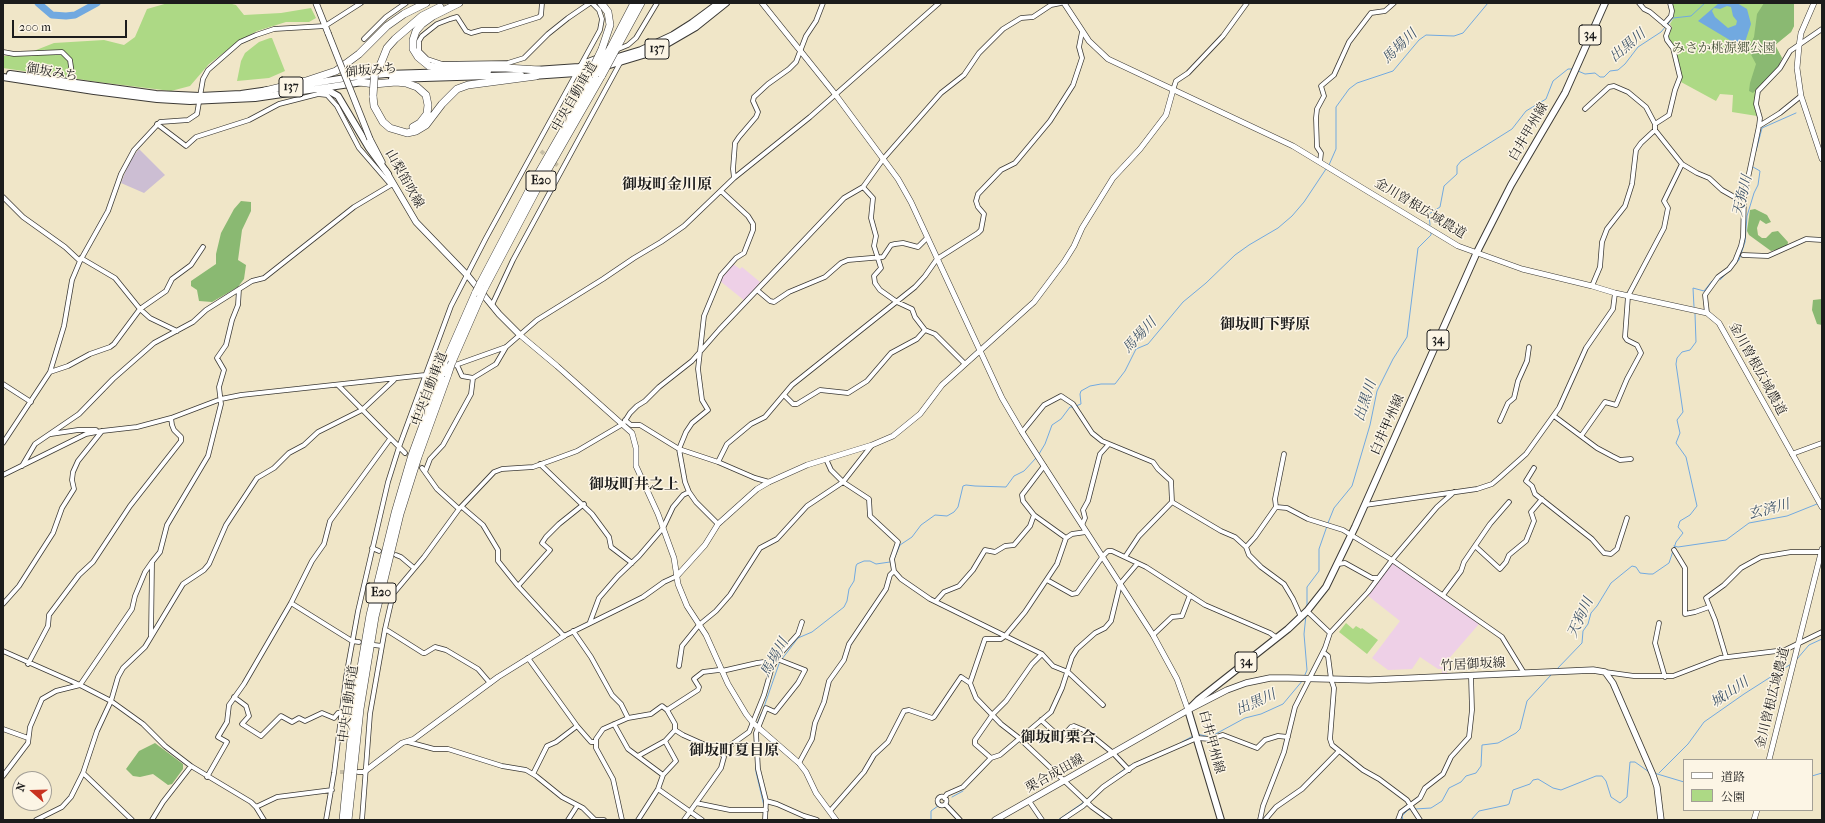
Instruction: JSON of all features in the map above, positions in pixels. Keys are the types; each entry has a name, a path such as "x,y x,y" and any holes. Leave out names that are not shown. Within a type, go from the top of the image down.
{"highway":[{"path":"265,91 306,81 336,71 359,54 387,26 404,14 426,3"},
{"path":"440,3 424,10 396,31 380,52 375,95 378,114 383,122 390,128 407,133 426,125 442,104 458,89 468,85 537,73"},
{"path":"377,68 388,48 395,39 422,16 449,3"},
{"path":"459,3 433,16 422,24 416,31 412,40 413,49 418,57 430,66 506,68 537,73"},
{"path":"595,75 610,25 608,12 601,3"},
{"name":"中央自動車道","path":"613,49 634,3"},
{"name":"中央自動車道","path":"348,820 360,709 375,617 400,514 444,375 444,365 524,200 595,75 630,23 641,3"},
{"path":"630,23 635,21 644,3"},
{"name":"中央自動車道","path":"482,287 538,185 595,75"},
{"path":"360,82 374,84 396,82 417,87 426,95 428,105 426,114 420,123 411,128 401,128 387,120 375,95"},
{"name":"中央自動車道","path":"342,820 354,708 370,616 397,506 412,455 444,375 455,364 478,295"}],"main road":[{"name":"山梨笛吹線","path":"316,3 370,139 393,185 416,222 468,276 508,324 520,335"},
{"name":"御坂みち","path":"579,67 614,59 642,50 679,31 719,3"},
{"name":"御坂みち","path":"3,77 157,99 255,98 360,82 409,78 537,73 620,63 643,55 683,35 712,16 726,3"},
{"name":"白井甲州線","path":"1222,820 1188,710 1198,700 1277,638 1304,614 1326,588 1352,534 1477,252 1500,206 1565,93 1605,3"},
{"name":"御坂みち","path":"3,73 156,94 200,98 265,91 345,78 386,74 537,73"},
{"path":"307,90 322,90 338,96 369,148 388,174"},
{"name":"竹居御坂線","path":"1188,710 1227,690 1246,683 1270,678 1369,680 1471,676 1524,672 1599,670 1605,672"},
{"path":"1605,672 1613,683 1652,773 1657,787 1661,820"},
{"name":"栗合成田線","path":"995,820 1188,710"}],"street":[{"path":"3,443 50,372 64,326 72,280 80,260 108,211 127,161 134,150 160,122 181,121 193,118 197,114 203,79 208,70 240,42 274,29 325,26 361,3"},
{"path":"364,39 386,17 406,3"},
{"path":"326,820 332,790 341,712 352,641 372,548 399,447 451,306 468,276 486,238 600,30 602,19 599,10 592,3 568,18 548,34 524,58 508,63 443,66 427,59 422,55 418,46 422,36 427,30 450,19 457,17 466,31 472,33 482,30 498,30 539,17 541,15 542,3"},
{"path":"579,67 628,45 636,38 657,3"},
{"path":"762,3 884,158 904,189 995,385 1022,432 1153,634 1177,679 1188,710"},
{"path":"734,178 733,169 736,143 739,137 756,117 758,112 753,101 754,98 768,84 796,62 808,32 816,21 823,3"},
{"path":"455,364 462,376 473,378 496,364 506,347 537,320 689,222 734,178 835,94 940,3"},
{"path":"358,772 364,772 402,743 414,739 490,683 528,658 573,631 637,600 664,582 677,576 705,545 718,524 758,489 769,482 826,459 872,445 893,436 920,414 942,385 979,350 1034,302 1064,262 1074,246 1082,228 1113,178 1140,149 1166,116 1176,81 1188,73 1223,36 1247,3"},
{"path":"1320,162 1321,153 1317,147 1316,109 1324,96 1321,86 1334,75 1348,42 1371,13 1385,11 1394,3"},
{"path":"1639,3 1644,9 1650,12 1669,28 1666,36 1673,48 1680,80 1674,90 1669,115 1655,124"},
{"path":"1666,25 1672,11 1670,3"},
{"path":"1814,3 1805,22 1799,46 1797,68 1801,96 1822,159"},
{"path":"362,820 364,772 370,714 385,629 393,594 460,508 494,472 540,464 577,451 624,422 637,406 692,361 844,198 863,187 884,158 941,93 964,75 979,53 1003,29 1021,18 1033,17 1052,5 1065,4"},
{"name":"金川曽根広域農道","path":"1065,4 1089,41 1108,59 1280,140 1320,162 1458,246 1522,269 1615,293 1707,313 1719,323 1822,507"},
{"path":"447,12 450,19"},
{"path":"1707,313 1705,295 1718,277 1729,269 1735,261 1741,246 1743,237 1743,202 1760,118 1756,104 1758,91 1780,68 1790,51 1822,29"},
{"path":"718,462 727,444 751,424 765,417 792,385 897,302 925,276 937,259 978,234 984,214 978,207 976,201 978,194 1001,170 1015,163 1050,121 1074,85 1082,58 1078,47 1082,32"},
{"path":"3,52 14,54 62,52 70,60 72,74 70,82"},
{"path":"492,305 512,260 620,63"},
{"path":"1585,110 1609,87 1614,86 1628,92 1646,107 1655,124 1655,130 1682,164 1696,173 1709,178 1722,190 1743,202"},
{"path":"22,467 35,444 79,414 113,379 154,343 193,322 206,310 252,281 264,278 354,206 393,185 359,148 337,106 327,95 318,94 279,104 249,120 196,137 186,146 157,124"},
{"path":"1759,126 1780,113 1801,96"},
{"path":"1592,286 1600,267 1602,242 1607,229 1626,206 1632,184 1636,150 1655,130"},
{"path":"536,148 541,152"},
{"path":"1581,436 1605,402 1616,405 1627,379 1641,353 1637,345 1627,340 1625,337 1628,296 1664,228 1668,208 1664,201 1682,164"},
{"path":"558,166 562,169"},
{"path":"863,187 873,198 871,218 876,236 874,246 881,268 874,276 875,283 880,290 897,302 912,309 915,317 925,330 935,334 965,364"},
{"path":"718,524 696,502 684,482 679,449 686,432 692,423 708,410 702,400 698,369 704,316 721,275 736,258 744,253 753,230 753,224 748,216 721,191"},
{"path":"3,198 23,217 65,247 80,260 115,278 140,310 150,318 177,331"},
{"path":"757,290 770,302 774,302 794,289 825,277 841,263 848,260 883,256 891,245 895,244 903,243 918,247 927,238"},
{"path":"1743,255 1768,256 1806,239 1822,240"},
{"path":"50,372 68,366 90,354 110,347 114,344 140,310 166,291 172,279 191,265 203,247"},
{"path":"3,776 28,743 30,727 42,699 56,691 80,685 132,609 135,596 145,572 160,552 167,525 208,456 221,399 219,387 224,370 217,358 226,345 232,320 238,305 239,290"},
{"path":"1365,505 1477,489 1495,482 1526,454 1554,416 1570,386 1586,348 1613,309 1615,293"},
{"path":"784,395 793,404 797,404 820,390 848,393 867,381 891,353 917,339 925,330"},
{"path":"520,335 624,422 632,433 635,439 636,466 674,558 677,576 684,600 706,635 722,672 737,700 756,725 799,763 806,772 816,793 836,820"},
{"path":"3,475 22,467 86,434 137,427 171,418 221,399 425,375 506,347"},
{"path":"1500,421 1508,403 1514,398 1518,381 1527,361 1529,347"},
{"path":"425,472 430,459 443,445 471,394 473,378"},
{"path":"36,820 62,807 71,797 83,773 97,731 111,701 118,677 123,668 145,647 183,584 204,570 209,564 226,525 257,478 274,468 289,453 304,446 318,432 362,410 394,379"},
{"path":"3,384 31,402"},
{"path":"338,385 405,453"},
{"path":"1022,432 1044,405 1060,396 1074,406 1092,433 1102,441 1153,462 1171,481 1172,502 1139,536 1125,557"},
{"path":"1554,416 1598,448 1620,460 1631,459"},
{"path":"28,664 48,626 49,615 79,575 94,562 130,506 181,441 182,437 174,430 171,418"},
{"path":"624,422 631,425 640,425 679,449 718,462 755,478 769,482"},
{"path":"51,434 78,430 102,431"},
{"path":"3,604 19,586 53,533 62,508 74,489 72,480 73,472 78,461 102,431"},
{"path":"207,777 227,742 218,737 227,722 229,705 291,604 312,561 324,544 330,521 390,439"},
{"path":"1792,454 1822,443"},
{"path":"1082,525 1085,518 1083,510 1088,501 1100,454 1108,444"},
{"path":"679,666 682,646 699,625 730,595 760,548 777,539 807,506 843,482 872,445"},
{"path":"1246,547 1276,507 1275,499 1284,454"},
{"path":"826,459 831,470 843,482 869,499 870,516 898,542 892,559 892,564 894,571 901,579 930,600 936,601 1042,654 1053,666 1068,672 1103,706"},
{"path":"540,464 584,504 609,537 611,547 632,562"},
{"path":"1044,466 1022,495 1023,501 1034,515 1066,538"},
{"path":"422,468 437,489 483,525 498,550 498,561 518,586 564,636"},
{"path":"1534,468 1526,481 1532,486 1535,494 1592,539 1601,551 1607,554 1617,549 1626,518"},
{"path":"590,622 599,598 639,556 662,528 673,507 683,495 690,492"},
{"path":"1260,820 1263,806 1284,752 1295,707 1305,678 1323,652 1330,633 1368,592 1392,560 1437,507 1454,492"},
{"path":"1475,546 1500,569 1506,562 1509,555 1526,541 1534,521 1531,512 1542,499"},
{"path":"1172,502 1221,531 1235,537 1246,547 1249,555 1284,584 1304,614 1330,633"},
{"path":"1443,595 1461,571 1464,562 1490,524 1509,502"},
{"path":"518,586 550,550 542,543 546,537 559,524 584,504"},
{"path":"1276,507 1287,508 1308,519 1329,524 1352,534 1392,560 1502,636 1524,672"},
{"path":"936,601 944,592 959,586 985,550 995,552 1005,546 1014,545 1030,526 1034,515"},
{"path":"970,683 985,639 1001,640 1005,636 1025,612 1057,564 1066,538 1072,534 1086,532"},
{"path":"372,548 379,551"},
{"path":"1674,550 1685,568 1685,614 1709,607"},
{"path":"1047,580 1072,594 1078,593 1102,556 1108,551 1112,551 1146,567 1205,605 1270,633 1277,638"},
{"path":"1726,657 1716,620 1706,598 1724,585 1741,568 1761,557 1791,552 1822,551"},
{"name":"金川曽根広域農道","path":"1769,759 1793,659 1822,551"},
{"path":"396,555 401,557 414,568"},
{"path":"151,637 152,562"},
{"path":"1338,564 1345,563 1372,578 1378,578"},
{"path":"945,804 941,806 938,803 939,798 944,798 946,794 963,787 991,758 1000,755 1051,712 1068,672 1072,657 1077,649 1095,633 1105,628 1111,621 1120,584 1137,564"},
{"path":"799,763 812,738 814,723 824,702 829,681 844,660 849,644 886,589 890,575 894,571"},
{"path":"1153,634 1172,617 1182,616 1190,595"},
{"path":"291,604 352,641 359,642"},
{"path":"765,820 764,810 766,801 758,768 756,725 772,667 798,634 802,622"},
{"path":"1659,623 1655,643 1665,677"},
{"path":"385,629 423,653 435,646 446,650 478,669 490,683"},
{"path":"573,631 591,657 612,695 621,704 628,718"},
{"path":"1605,672 1634,676 1665,677 1682,673 1726,657 1785,650 1822,632"},
{"path":"374,645 382,646"},
{"path":"3,651 28,664 80,685 111,701 143,724 165,746 190,766 234,791 256,807 264,820"},
{"path":"1323,652 1328,656 1331,679 1334,688 1330,738 1332,746 1401,795 1420,820"},
{"path":"991,758 975,744 974,740 993,714 1006,701 1032,664 1042,654"},
{"path":"528,658 577,726 591,742 595,742"},
{"path":"721,752 749,732 756,725 766,708 775,712 798,684 805,670 779,659"},
{"path":"667,710 698,690 699,687 694,678 703,672 719,670 722,672 764,662 772,667"},
{"path":"1398,820 1401,812 1420,798 1425,788 1443,774 1451,757 1469,737 1472,710 1471,676"},
{"path":"830,811 864,772 874,755 888,742 904,711 908,710 932,718 934,717 961,677 970,683 976,698 1001,724 1019,738 1092,807 1110,820"},
{"path":"234,697 246,706 249,716 242,724 260,736 281,716 292,722 300,718 305,721 322,713 334,718 341,712 349,712"},
{"path":"622,820 612,776 598,751 595,742 601,731 614,724 628,718 651,714 662,706 667,710 675,724 675,730 665,741 638,756"},
{"path":"365,714 370,714"},
{"path":"1041,720 1061,738 1071,727 1074,726 1086,732 1113,753 1128,770"},
{"path":"614,724 625,746 656,772 663,775"},
{"path":"533,774 547,746 556,742 577,726"},
{"path":"3,729 28,738"},
{"path":"675,730 721,752 724,757 721,768 684,820"},
{"path":"1062,820 1103,787 1139,763 1196,736 1210,739 1223,735 1257,748 1265,740 1278,736 1288,737"},
{"path":"638,820 658,789 663,775 676,761 665,741"},
{"path":"408,742 434,749 448,749 502,766 526,770 562,797 583,808 595,820 604,820"},
{"path":"1265,820 1276,807 1302,789 1339,751"},
{"path":"152,820 170,792 190,766"},
{"path":"334,773 340,772"},
{"path":"83,773 132,820"},
{"path":"658,789 702,820"},
{"path":"256,807 277,797 332,790"},
{"path":"944,798 946,801 945,804 960,820"},
{"path":"766,801 817,820"},
{"path":"1029,801 1042,820"},
{"path":"696,803 730,810 764,810"},
{"path":"568,820 577,806"}],"shaded area":[{"path":"139,149 165,175 144,193 121,183 130,160"},
{"path":"733,264 740,269 742,267 760,282 745,301 720,281"},
{"path":"1392,562 1479,624 1446,662 1447,674 1442,674 1442,669 1438,669 1420,657 1412,669 1388,670 1372,658 1400,621 1367,595"}],"green space":[{"path":"168,3 228,3 236,5 244,15 281,13 311,8 316,18 309,22 286,22 257,31 239,41 209,64 190,86 171,91 3,68 3,56 21,56 54,43 104,40 124,45 135,37 147,9"},
{"name":"みさか桃源郷公園","path":"1671,3 1794,3 1794,26 1791,32 1775,45 1782,58 1778,67 1757,90 1754,105 1757,116 1732,112 1733,95 1720,94 1716,101 1681,82 1682,79 1676,50 1668,39 1672,27 1670,24 1674,13"},
{"path":"1764,3 1794,3 1794,26 1791,32 1775,45 1782,58 1778,67 1753,93 1749,91 1756,64 1748,49 1754,37 1757,14"},
{"path":"272,38 285,71 269,78 237,81 241,61 245,53 259,42"},
{"path":"241,201 251,202 251,211 242,230 238,260 246,265 244,279 238,287 212,302 199,301 197,290 191,286 191,281 216,264 216,254 221,233 234,209"},
{"path":"1755,209 1767,215 1771,222 1766,224 1760,220 1757,228 1758,235 1762,238 1766,238 1772,232 1778,231 1788,242 1787,247 1771,251 1749,235 1747,231 1750,210"},
{"path":"1822,299 1822,325 1817,324 1812,310 1813,300"},
{"path":"1346,623 1353,629 1356,626 1361,629 1362,628 1378,640 1367,654 1339,632"},
{"path":"155,743 183,764 183,769 172,784 168,785 153,774 140,777 133,776 126,769 139,751"}],"water":[{"path":"1719,3 1737,3 1747,9 1751,24 1743,48 1698,21","holes":["1727,6 1731,7 1733,16 1737,21 1736,25 1728,28 1715,17 1712,11 1714,8 1720,9"]}],"waterway":[{"path":"38,3 52,15 66,16 75,15 97,3"},
{"name":"馬場川","path":"1329,165 1336,149 1336,107 1349,89 1357,83 1393,71 1419,40 1426,35 1454,36 1463,33 1488,3"},
{"name":"出黒川","path":"1668,24 1673,18 1691,16 1705,3"},
{"name":"出黒川","path":"1578,71 1585,74 1595,73 1600,77 1604,77 1610,71 1618,70 1625,64 1638,47 1661,32 1666,26"},
{"name":"出黒川","path":"1430,225 1429,214 1440,207 1444,186 1457,174 1457,166 1461,161 1512,129 1526,111 1546,99 1553,81 1568,69 1573,69"},
{"name":"天狗川","path":"1756,151 1762,128 1796,113"},
{"name":"天狗川","path":"1720,280 1739,260 1745,242 1747,216 1758,185 1760,171 1753,167"},
{"name":"馬場川","path":"1076,406 1081,404 1081,391 1090,386 1115,384 1125,371 1136,349 1148,344 1183,302 1206,283 1235,255 1278,228 1292,216 1304,202 1326,169"},
{"name":"出黒川","path":"1328,523 1334,508 1352,486 1370,425 1377,391 1393,359 1407,337 1418,248 1431,235 1431,233"},
{"name":"天狗川","path":"1694,307 1693,288 1704,291 1712,281"},
{"name":"天狗川","path":"1556,670 1582,643 1583,631 1588,624 1591,613 1611,583 1632,566 1636,567 1640,573 1653,574 1669,563 1676,542 1683,533 1678,527 1680,521 1690,515 1697,506 1686,457 1676,443 1680,433 1677,420 1683,412 1676,364 1677,358 1682,352 1690,350 1696,342 1695,314"},
{"name":"馬場川","path":"1039,454 1045,444 1052,425 1061,419 1070,407 1072,407"},
{"name":"馬場川","path":"894,559 900,545 912,537 921,525 935,515 947,516 954,512 958,507 963,486 1006,487 1014,476 1024,471 1036,458"},
{"name":"玄済川","path":"1674,546 1678,547 1726,540 1749,523 1787,516 1817,504"},
{"name":"出黒川","path":"1307,608 1307,587 1319,571 1319,549 1327,526"},
{"name":"馬場川","path":"782,659 798,638 812,632 844,607 847,601 849,589 854,581 857,564 864,561 870,561 876,564 890,562"},
{"name":"出黒川","path":"1304,677 1307,670 1304,634 1306,615"},
{"name":"城山川","path":"1797,659 1809,645 1822,639"},
{"name":"馬場川","path":"764,707 780,661"},
{"name":"城山川","path":"1659,773 1688,744 1704,722 1791,664"},
{"name":"天狗川","path":"1415,809 1431,808 1442,801 1449,788 1461,782 1466,776 1476,773 1481,766 1482,745 1498,743 1516,733 1520,729 1527,701 1551,675"},
{"name":"出黒川","path":"1197,734 1210,737 1245,718 1261,714 1283,704 1303,680"},
{"name":"馬場川","path":"757,724 761,714"},
{"name":"出黒川","path":"1182,742 1193,736"},
{"name":"出黒川","path":"1129,766 1146,758"},
{"name":"馬場川","path":"756,761 756,772 764,806"},
{"name":"玄済川","path":"1471,820 1479,811 1509,804 1513,790 1530,784 1533,780 1538,779 1553,788 1561,790 1596,776 1602,776 1606,781 1611,797 1620,803 1627,797 1630,762 1635,762 1649,772"},
{"name":"出黒川","path":"1111,779 1126,768"},
{"path":"1654,773 1683,782"},
{"path":"1813,776 1822,773"},
{"path":"952,797 963,791"},
{"name":"出黒川","path":"1058,820 1084,802"},
{"path":"931,820 931,811 938,806"},
{"name":"天狗川","path":"1403,820 1402,816 1408,810 1412,809"}],"tunnel":[{"path":"443,3 447,11"},
{"path":"541,151 558,166"},
{"path":"405,453 422,468"},
{"path":"340,772 349,772"}],"district":[{"name":"御坂町金川原","path":"667,185"},
{"name":"御坂町下野原","path":"1265,325"},
{"name":"御坂町井之上","path":"634,485"},
{"name":"御坂町栗合","path":"1058,738"},
{"name":"御坂町夏目原","path":"734,751"}]}
